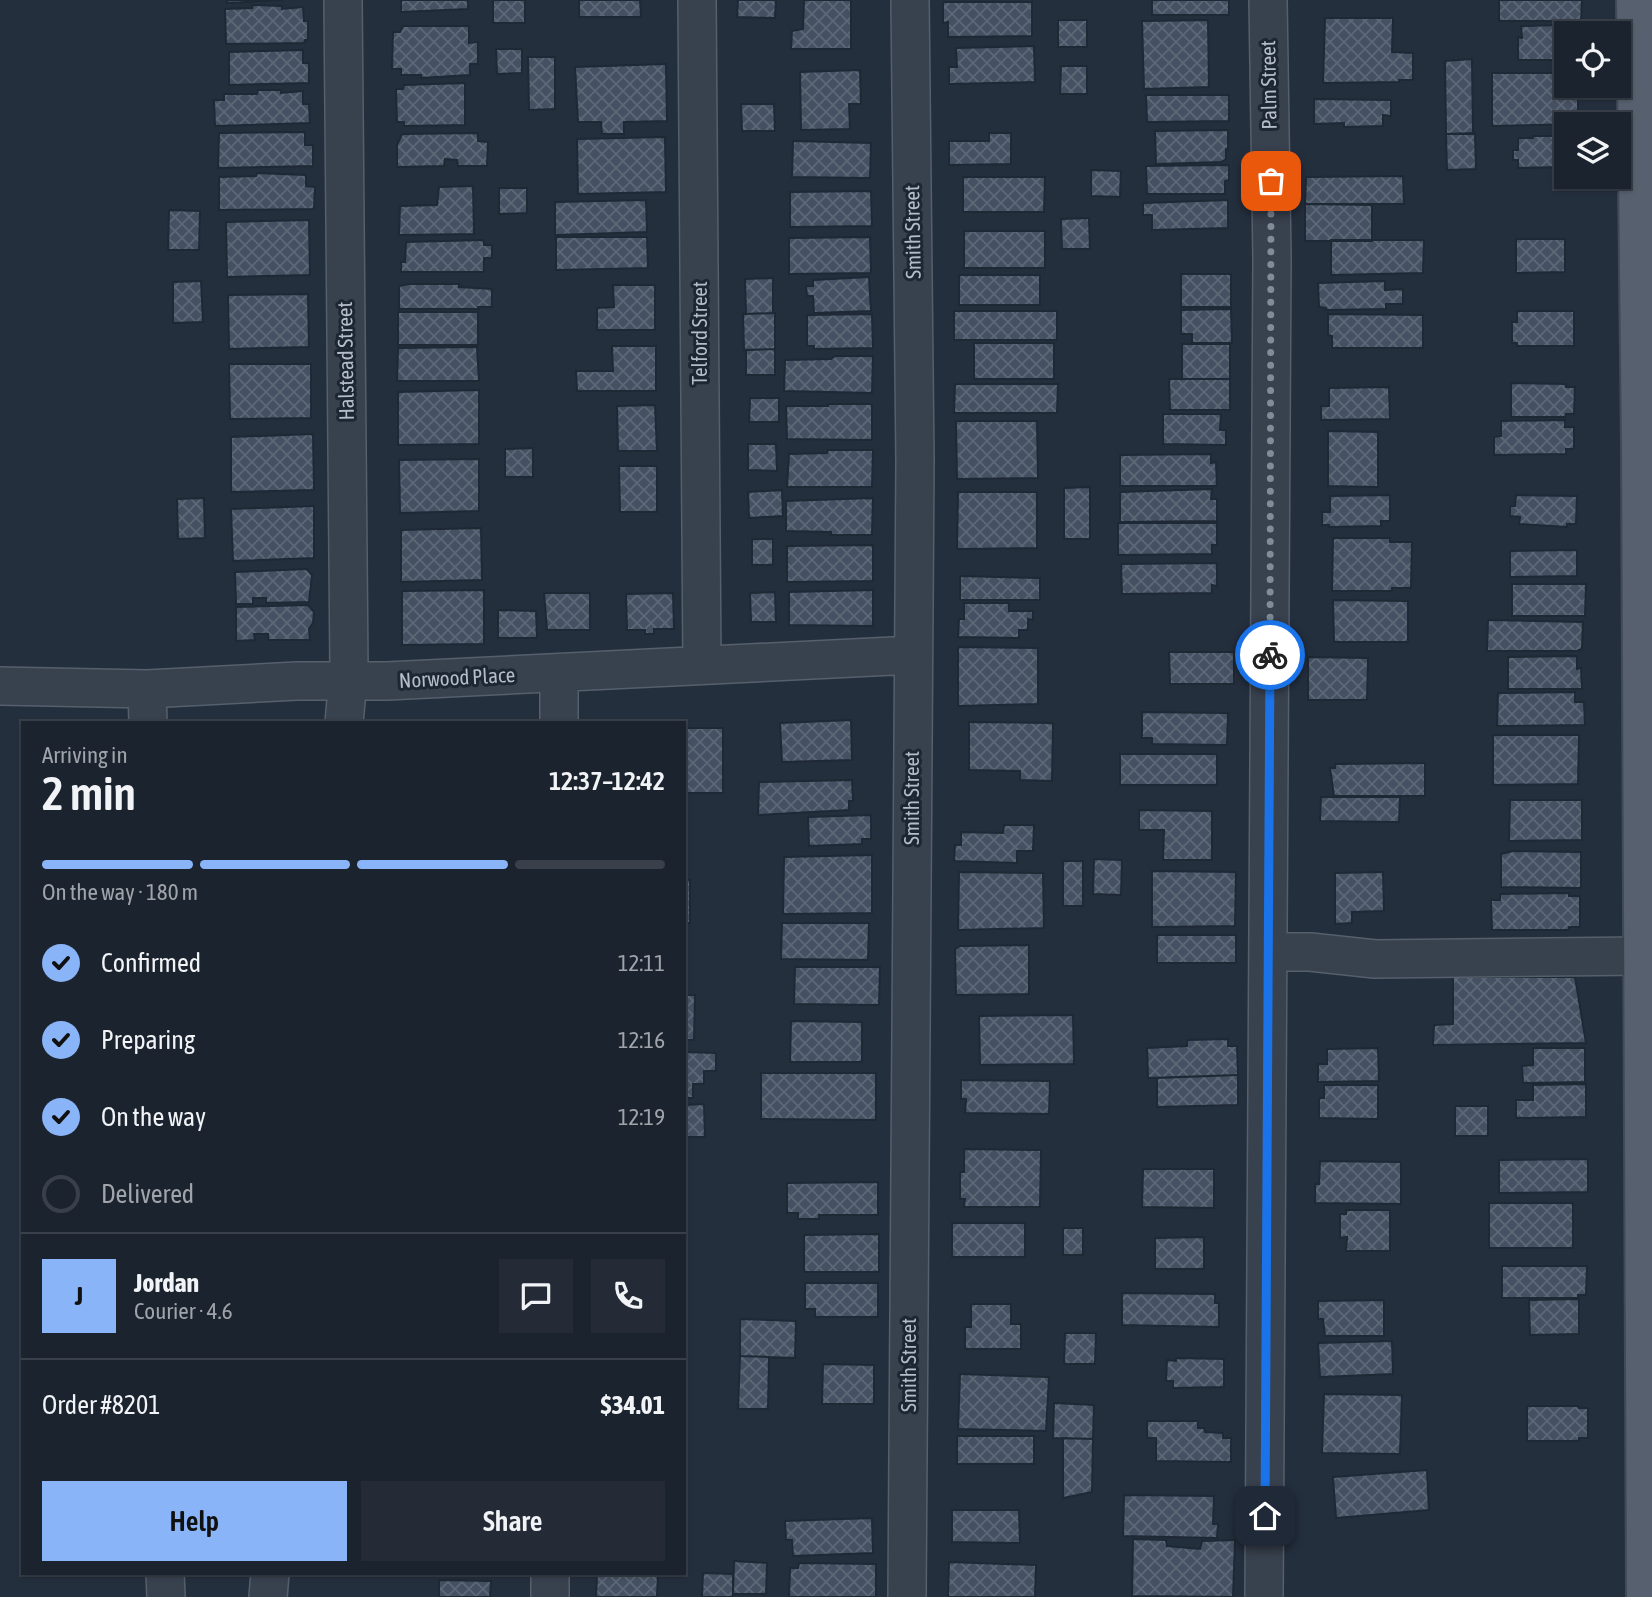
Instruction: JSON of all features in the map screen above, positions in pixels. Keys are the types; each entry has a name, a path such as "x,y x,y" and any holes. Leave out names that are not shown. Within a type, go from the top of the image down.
{"main road":[{"path":"1636,0 1645,81 1647,810 1643,956 1648,1173 1646,1597"}],"street":[{"name":"Halstead Street","path":"343,0 348,682 344,721"},
{"name":"Telford Street","path":"697,0 702,665"},
{"name":"Smith Street","path":"907,1597 915,448 911,0"},
{"name":"Palm Street","path":"1264,1597 1272,272 1268,0"},
{"name":"Norwood Place","path":"0,685 147,706 297,681 348,682 559,673 913,654"},
{"path":"559,673 559,721"},
{"path":"1268,952 1310,952 1375,959 1643,956"},
{"path":"165,1575 166,1597"},
{"path":"268,1597 270,1575"},
{"path":"550,1575 550,1597"}],"building":[{"path":"227,0 283,0 227,3"},
{"path":"401,0 468,0 468,9 401,12"},
{"path":"493,0 525,0 525,23 493,23"},
{"path":"579,0 640,0 641,17 579,17"},
{"path":"738,0 776,0 775,18 737,17"},
{"path":"804,0 851,0 851,49 791,49 792,31 803,29"},
{"path":"1152,0 1229,0 1229,15 1152,15"},
{"path":"1499,0 1582,0 1581,21 1499,21"},
{"path":"943,2 1032,2 1032,36 948,37 948,22 943,23"},
{"path":"252,5 282,6 282,9 303,7 304,21 308,21 308,40 304,43 226,44 225,9 252,8"},
{"path":"1325,18 1393,18 1392,52 1413,53 1413,80 1323,83"},
{"path":"1058,20 1087,20 1087,47 1058,47"},
{"path":"1208,20 1209,87 1144,89 1142,21"},
{"path":"1554,25 1554,60 1518,60 1521,26"},
{"path":"403,26 469,26 469,43 478,42 478,64 470,64 470,75 421,78 421,75 401,75 401,69 392,69 393,32 400,32"},
{"path":"1034,46 1035,82 949,84 949,67 957,67 956,48"},
{"path":"496,49 522,49 522,73 497,74"},
{"path":"303,50 303,63 309,63 309,83 229,85 229,52"},
{"path":"528,57 555,57 555,109 529,110"},
{"path":"1472,59 1473,134 1446,134 1445,61"},
{"path":"666,64 667,121 624,122 624,134 602,134 601,122 578,122 575,67"},
{"path":"1061,66 1087,66 1087,94 1060,94"},
{"path":"860,70 861,104 849,104 850,129 801,130 800,72"},
{"path":"1492,73 1554,73 1554,98 1578,98 1578,112 1554,112 1554,125 1492,126"},
{"path":"465,83 465,125 404,126 404,122 397,122 396,89 403,89 404,85"},
{"path":"258,90 281,90 281,93 303,91 303,104 309,104 310,123 215,126 214,100 224,100 224,94 257,94"},
{"path":"1146,95 1229,95 1229,121 1147,122"},
{"path":"1314,99 1391,100 1391,116 1383,115 1383,126 1344,127 1344,123 1314,124"},
{"path":"741,104 774,104 775,131 742,131"},
{"path":"1228,130 1228,150 1226,149 1226,159 1221,162 1156,164 1155,131"},
{"path":"305,132 305,145 313,145 313,166 218,168 219,133"},
{"path":"478,133 478,141 488,142 487,166 458,166 457,160 445,159 444,166 397,167 397,145 402,134"},
{"path":"989,133 1011,133 1011,164 949,165 949,141 989,141"},
{"path":"1475,133 1476,169 1447,170 1446,134"},
{"path":"1554,136 1554,167 1518,168 1518,160 1513,160 1513,150 1518,150 1518,138"},
{"path":"665,137 666,192 578,194 577,139"},
{"path":"793,141 871,143 870,178 792,177"},
{"path":"1229,165 1225,194 1147,194 1146,166"},
{"path":"1091,170 1121,171 1120,197 1091,196"},
{"path":"257,173 306,175 306,186 315,187 314,209 219,210 219,177 256,176"},
{"path":"1403,176 1404,204 1305,204 1306,177"},
{"path":"963,177 1045,177 1044,212 963,212"},
{"path":"473,186 474,234 399,235 400,206 437,205 439,187"},
{"path":"499,188 527,188 527,213 499,214"},
{"path":"871,191 872,226 790,227 790,192"},
{"path":"646,200 647,232 555,235 555,202"},
{"path":"1228,200 1228,228 1152,230 1152,215 1143,215 1143,203"},
{"path":"1305,204 1372,205 1372,241 1305,241"},
{"path":"169,210 200,211 199,250 168,250"},
{"path":"1089,218 1090,249 1062,249 1061,219"},
{"path":"309,220 310,275 227,277 226,222"},
{"path":"964,231 1045,231 1045,268 964,268"},
{"path":"556,237 647,237 648,268 556,270"},
{"path":"870,237 871,273 789,274 789,238"},
{"path":"1516,239 1565,239 1565,272 1516,273"},
{"path":"484,240 484,245 492,245 492,258 484,258 484,272 401,272 401,262 405,262 406,242"},
{"path":"1331,240 1424,240 1423,273 1331,275"},
{"path":"1181,274 1231,274 1231,307 1181,307"},
{"path":"959,275 1040,275 1040,305 959,305"},
{"path":"869,277 871,311 814,313 813,296 807,296 806,286 813,286 813,280"},
{"path":"773,278 773,313 746,314 745,279"},
{"path":"201,281 203,322 173,323 173,282"},
{"path":"1385,281 1385,290 1403,289 1403,304 1386,304 1386,309 1326,310 1319,307 1318,283"},
{"path":"459,284 459,287 492,289 492,307 399,309 399,286"},
{"path":"613,285 655,285 655,330 597,330 597,308 614,307"},
{"path":"308,294 309,347 229,349 228,295"},
{"path":"1231,309 1232,343 1192,343 1192,334 1181,334 1181,310"},
{"path":"954,311 1057,311 1057,340 954,340"},
{"path":"1517,311 1574,311 1574,346 1517,346 1517,343 1512,343 1512,322 1517,322"},
{"path":"398,312 478,312 478,345 398,345"},
{"path":"775,313 775,349 744,350 743,314"},
{"path":"872,314 873,348 814,349 814,346 807,346 807,315"},
{"path":"1328,314 1423,315 1423,348 1332,348 1332,336 1328,335"},
{"path":"974,343 1054,343 1054,379 974,379"},
{"path":"1182,344 1230,344 1230,379 1182,379"},
{"path":"612,346 656,346 656,391 577,391 576,371 613,371"},
{"path":"477,347 479,381 397,381 398,348"},
{"path":"775,349 775,375 746,375 746,350"},
{"path":"835,356 873,356 872,393 784,391 785,360 831,359"},
{"path":"229,364 311,364 311,418 230,419"},
{"path":"1169,379 1230,379 1230,410 1170,410"},
{"path":"1511,383 1566,384 1566,387 1575,387 1574,414 1566,414 1565,417 1511,417"},
{"path":"955,384 1058,384 1057,413 954,413"},
{"path":"1389,387 1390,419 1321,420 1321,406 1329,406 1329,388"},
{"path":"479,390 479,444 398,445 398,392"},
{"path":"750,398 779,398 779,422 749,422"},
{"path":"872,404 872,440 787,439 786,406"},
{"path":"655,405 657,451 618,451 617,406"},
{"path":"1163,414 1221,414 1220,430 1226,430 1226,445 1163,444"},
{"path":"1565,420 1565,427 1574,427 1574,449 1566,449 1566,454 1494,455 1494,437 1501,436 1501,421"},
{"path":"956,421 1037,421 1038,478 957,479"},
{"path":"1328,431 1378,432 1378,487 1328,486"},
{"path":"313,434 314,490 231,492 231,437"},
{"path":"748,444 776,444 777,471 748,470"},
{"path":"533,448 533,477 505,477 505,449"},
{"path":"828,450 873,450 872,487 787,487 789,454 827,453"},
{"path":"1211,454 1211,463 1216,462 1217,486 1120,486 1120,455"},
{"path":"479,459 479,511 400,513 399,460"},
{"path":"619,466 657,466 657,512 620,512"},
{"path":"1090,487 1090,539 1064,539 1064,488"},
{"path":"1212,489 1211,499 1217,499 1217,521 1120,522 1120,492"},
{"path":"782,490 783,516 749,518 748,492"},
{"path":"958,492 1037,492 1037,548 957,549"},
{"path":"1390,495 1390,521 1381,521 1381,526 1322,525 1322,512 1330,512 1330,496"},
{"path":"1516,495 1577,496 1576,524 1567,524 1567,527 1519,524 1520,517 1510,516 1510,506 1515,506"},
{"path":"204,498 205,538 178,539 177,499"},
{"path":"873,498 872,535 786,531 786,501"},
{"path":"314,506 314,558 233,561 231,509"},
{"path":"1118,523 1217,523 1217,545 1212,545 1212,554 1118,555"},
{"path":"481,528 482,580 401,582 401,530"},
{"path":"1333,538 1390,538 1390,542 1412,542 1411,588 1392,588 1392,591 1332,591"},
{"path":"752,539 773,539 773,565 752,565"},
{"path":"873,545 873,581 787,582 787,546"},
{"path":"1577,550 1577,576 1510,577 1510,551"},
{"path":"1217,563 1217,586 1212,585 1212,593 1122,594 1121,564"},
{"path":"307,569 312,575 309,602 266,603 266,598 253,598 253,604 236,604 235,572"},
{"path":"960,576 1040,578 1040,600 960,600"},
{"path":"1512,584 1586,584 1585,616 1512,616"},
{"path":"484,590 484,644 402,645 402,591"},
{"path":"873,590 873,626 789,625 789,592"},
{"path":"775,592 776,622 751,622 750,593"},
{"path":"544,593 590,593 590,630 547,630"},
{"path":"673,593 674,629 654,629 654,634 645,634 645,630 627,630 626,594"},
{"path":"1333,600 1408,601 1408,642 1334,642"},
{"path":"964,603 1009,603 1009,611 1033,611 1033,620 1028,619 1028,630 1019,630 1019,638 958,637 959,619 964,619"},
{"path":"308,605 314,612 313,623 309,629 310,640 268,640 268,634 254,634 255,640 236,641 236,607"},
{"path":"498,610 536,611 537,638 498,638"},
{"path":"1488,620 1583,622 1582,649 1487,651"},
{"path":"958,647 1038,648 1038,704 958,706"},
{"path":"1169,652 1234,652 1234,684 1170,684"},
{"path":"1577,656 1577,669 1581,668 1582,689 1508,689 1508,657"},
{"path":"1308,657 1368,658 1367,700 1308,700"},
{"path":"1575,692 1575,702 1584,702 1585,725 1497,726 1498,693"},
{"path":"1142,712 1228,713 1227,745 1152,744 1152,738 1142,738"},
{"path":"851,720 852,760 782,762 780,723"},
{"path":"969,722 1053,723 1052,781 1020,780 1020,771 969,770"},
{"path":"686,728 723,728 723,793 686,793"},
{"path":"1493,735 1579,735 1578,784 1493,785"},
{"path":"1120,754 1217,754 1217,785 1120,785"},
{"path":"1425,763 1425,796 1334,796 1330,768 1335,768 1335,764"},
{"path":"852,780 853,801 849,801 849,810 758,815 759,782"},
{"path":"1321,797 1400,797 1399,822 1320,821"},
{"path":"1510,800 1582,800 1582,840 1509,841"},
{"path":"1139,810 1212,811 1212,860 1163,860 1164,830 1139,830"},
{"path":"871,815 871,839 862,839 862,844 809,846 808,817"},
{"path":"1004,825 1034,825 1033,851 1017,851 1017,863 954,861 955,845 961,845 961,832 1003,833"},
{"path":"1513,851 1581,852 1581,888 1501,887 1501,854"},
{"path":"872,855 872,913 783,914 784,857"},
{"path":"1094,859 1122,860 1121,895 1093,894"},
{"path":"1063,861 1083,861 1083,906 1063,906"},
{"path":"1152,871 1236,872 1235,926 1152,927"},
{"path":"959,872 1043,873 1044,928 958,930"},
{"path":"1383,872 1384,911 1352,912 1352,923 1335,924 1335,873"},
{"path":"686,880 690,880 690,923 686,923"},
{"path":"1569,893 1569,896 1580,896 1580,927 1569,927 1569,930 1492,930 1491,900 1500,900 1500,894"},
{"path":"782,923 869,923 868,960 781,959"},
{"path":"1157,935 1236,935 1236,963 1157,963"},
{"path":"1029,945 1029,994 956,995 955,949 960,946"},
{"path":"795,967 880,967 879,1005 794,1004"},
{"path":"1453,977 1575,977 1586,1043 1433,1045 1434,1025 1453,1024"},
{"path":"686,995 695,995 694,1040 686,1040"},
{"path":"1073,1015 1074,1064 980,1065 979,1016"},
{"path":"791,1021 862,1022 862,1062 790,1062"},
{"path":"1228,1039 1228,1046 1237,1046 1238,1075 1148,1078 1147,1048 1187,1046 1187,1040"},
{"path":"1378,1048 1379,1081 1318,1082 1318,1064 1327,1064 1327,1049"},
{"path":"1533,1048 1585,1048 1585,1082 1523,1083 1522,1066 1533,1065"},
{"path":"686,1052 716,1053 716,1071 704,1071 704,1084 693,1084 693,1098 686,1098"},
{"path":"761,1073 876,1073 876,1120 761,1119"},
{"path":"1238,1075 1238,1105 1157,1107 1157,1078"},
{"path":"961,1080 1050,1081 1049,1114 965,1113 966,1099 961,1099"},
{"path":"1586,1084 1586,1117 1516,1118 1516,1100 1533,1100 1533,1085"},
{"path":"1324,1085 1378,1085 1378,1119 1319,1118 1319,1098 1324,1098"},
{"path":"704,1104 705,1137 686,1137 686,1105"},
{"path":"1455,1106 1488,1106 1488,1136 1455,1136"},
{"path":"964,1149 1041,1150 1040,1207 964,1207 965,1199 960,1199 960,1172 964,1172"},
{"path":"1588,1159 1588,1192 1499,1193 1499,1160"},
{"path":"1320,1161 1401,1162 1401,1204 1315,1203 1315,1184 1319,1184"},
{"path":"1143,1169 1214,1169 1214,1208 1142,1207"},
{"path":"878,1182 878,1215 819,1215 819,1219 798,1219 798,1213 787,1213 787,1183"},
{"path":"1489,1203 1573,1203 1573,1248 1489,1248"},
{"path":"1346,1210 1390,1210 1390,1251 1346,1251 1347,1237 1340,1238 1340,1214 1346,1214"},
{"path":"952,1223 1025,1223 1025,1257 952,1257"},
{"path":"1063,1228 1083,1228 1083,1255 1063,1255"},
{"path":"879,1234 879,1272 804,1272 804,1235"},
{"path":"1204,1237 1204,1269 1155,1269 1155,1238"},
{"path":"1502,1266 1587,1266 1586,1295 1578,1295 1578,1298 1502,1298"},
{"path":"805,1283 878,1283 878,1317 815,1317 815,1309 805,1309"},
{"path":"1122,1293 1215,1294 1215,1303 1219,1303 1219,1327 1122,1325"},
{"path":"1579,1299 1579,1334 1530,1335 1529,1300"},
{"path":"1384,1300 1384,1336 1325,1336 1323,1319 1318,1319 1318,1301"},
{"path":"971,1304 1011,1304 1011,1324 1021,1324 1021,1349 965,1349 965,1327 971,1327"},
{"path":"740,1319 796,1321 795,1358 740,1356"},
{"path":"1065,1333 1096,1333 1095,1364 1064,1364"},
{"path":"1392,1341 1393,1374 1320,1377 1318,1343"},
{"path":"740,1356 769,1357 768,1409 738,1409"},
{"path":"1176,1358 1224,1359 1224,1387 1173,1388 1173,1381 1166,1381 1167,1360 1176,1361"},
{"path":"823,1364 874,1365 874,1404 822,1404"},
{"path":"960,1374 1049,1377 1046,1431 958,1429"},
{"path":"1324,1394 1402,1395 1400,1454 1322,1453"},
{"path":"1054,1403 1094,1405 1093,1439 1053,1438"},
{"path":"1527,1406 1588,1408 1588,1438 1579,1438 1579,1441 1527,1441"},
{"path":"1147,1421 1198,1421 1198,1428 1204,1428 1205,1432 1223,1433 1223,1438 1231,1438 1231,1462 1156,1461 1156,1438 1147,1438"},
{"path":"957,1436 1034,1436 1034,1464 957,1464"},
{"path":"1063,1438 1093,1439 1092,1492 1063,1498"},
{"path":"1427,1470 1429,1510 1336,1518 1333,1477"},
{"path":"1124,1495 1214,1496 1213,1524 1218,1524 1217,1538 1123,1536"},
{"path":"952,1510 1019,1510 1020,1543 952,1542"},
{"path":"872,1518 873,1553 793,1556 792,1540 786,1540 785,1521"},
{"path":"1133,1539 1166,1540 1167,1546 1200,1549 1202,1541 1235,1540 1233,1597 1132,1596"},
{"path":"734,1561 767,1563 766,1594 733,1594"},
{"path":"949,1562 1036,1565 1035,1597 948,1597"},
{"path":"799,1563 876,1564 876,1597 789,1597 790,1568 798,1568"},
{"path":"703,1573 733,1574 733,1597 702,1597"},
{"path":"597,1575 658,1575 657,1597 596,1597"},
{"path":"439,1580 491,1581 490,1597 439,1597"}],"way so far":[{"path":"1270,655 1271,181"}],"route":[{"path":"1265,1516 1270,655"}]}
